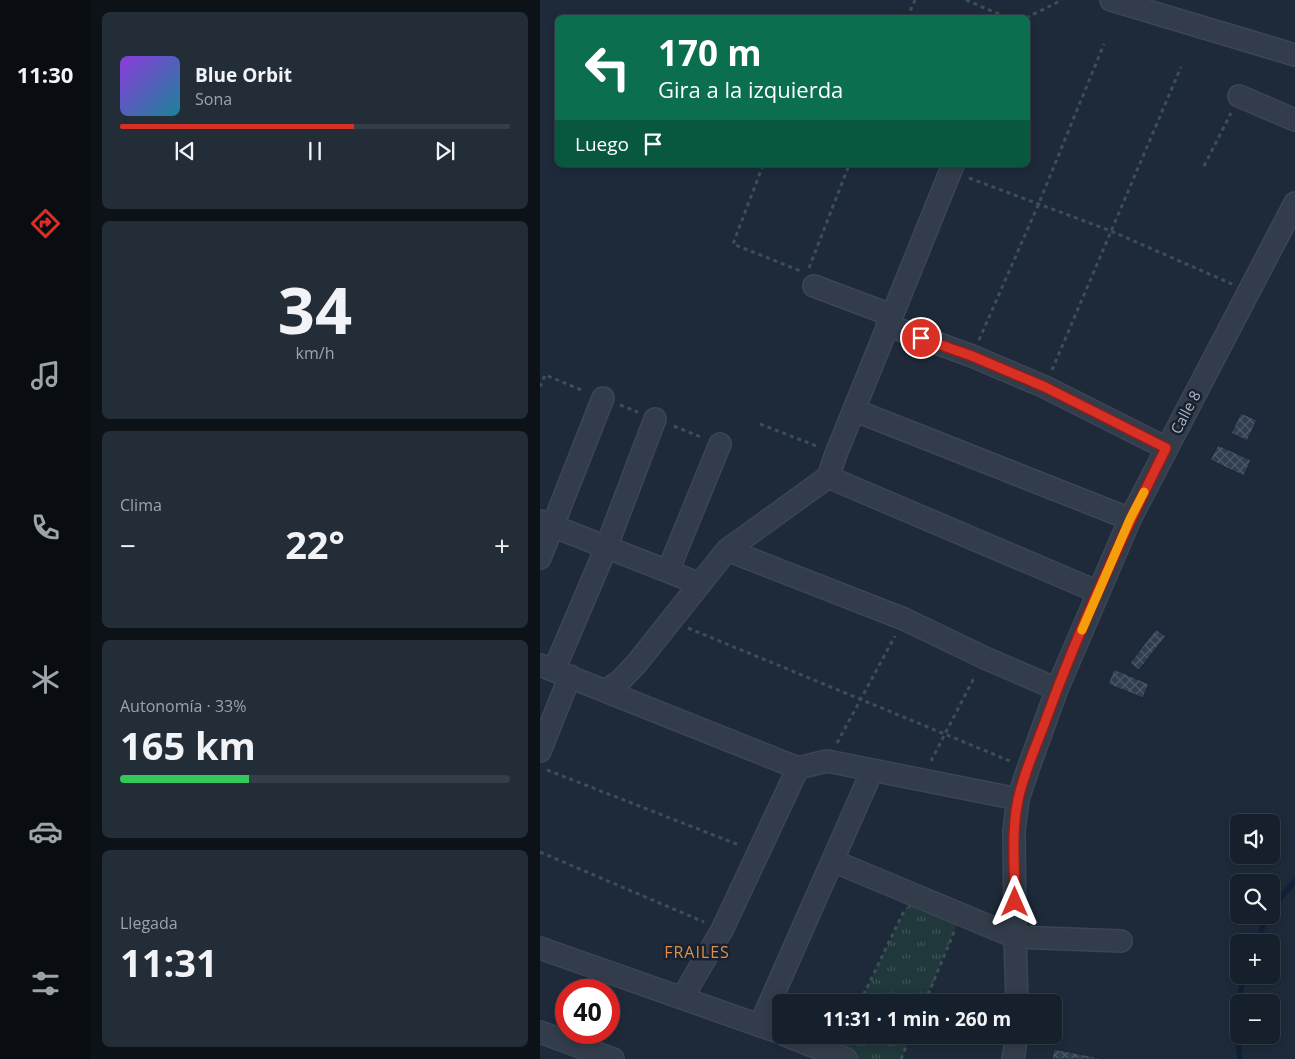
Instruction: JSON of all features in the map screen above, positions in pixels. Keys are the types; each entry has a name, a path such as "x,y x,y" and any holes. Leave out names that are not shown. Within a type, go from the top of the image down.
{"street":[{"path":"1112,0 1295,55"},
{"path":"1239,96 1295,120"},
{"path":"606,690 620,681 638,664 727,550 828,477 889,320 952,168"},
{"name":"Calle 8","path":"1017,994 1014,831 1018,799 1028,769 1057,689 1130,519 1295,204"},
{"path":"814,286 1045,387 1166,448"},
{"path":"540,558 546,523 603,398"},
{"path":"854,410 1130,519"},
{"path":"540,751 554,670 606,548 655,419"},
{"path":"668,571 720,444"},
{"path":"828,477 1098,592"},
{"path":"546,523 700,584"},
{"path":"727,550 904,618 985,658 1057,689"},
{"path":"554,670 798,768 827,761 1018,799"},
{"path":"682,998 722,930 798,768"},
{"path":"760,1025 872,771"},
{"path":"833,861 1015,937 1121,941"},
{"path":"540,948 772,1030"},
{"path":"540,1032 613,1059"},
{"path":"807,1044 838,1057"},
{"path":"1013,1059 1016,1044"}],"path":[{"path":"908,15 915,0"},
{"path":"966,0 1001,15"},
{"path":"1030,16 1062,0"},
{"path":"972,356 1039,203 1104,44"},
{"path":"1045,387 1181,67"},
{"path":"1204,166 1239,96"},
{"path":"763,167 733,244 807,274 848,167"},
{"path":"952,168 1111,231 1249,292"},
{"path":"540,387 545,375 603,398"},
{"path":"760,424 836,454"},
{"path":"827,761 904,618"},
{"path":"671,621 1028,769"},
{"path":"922,780 944,734 985,658"},
{"path":"540,767 759,852"},
{"path":"540,852 722,930"},
{"path":"864,994 913,894"},
{"path":"928,993 961,914"},
{"path":"901,1059 907,1044"}],"green space":[{"path":"913,894 961,914 928,994 864,994"},
{"path":"840,1044 907,1044 901,1059 846,1059 835,1054"}],"building":[{"path":"1241,413 1257,420 1247,441 1231,433"},
{"path":"1218,445 1251,460 1244,476 1210,460"},
{"path":"1156,629 1166,636 1139,670 1130,663"},
{"path":"1114,669 1149,684 1143,698 1108,684"},
{"path":"1054,1049 1105,1059 1052,1059"}],"waterway":[{"path":"1280,898 1295,881"},
{"path":"1260,934 1264,924"},
{"path":"1240,1059 1235,1010 1242,984"}],"slow traffic":[{"path":"1082,630 1130,519 1144,492"}],"district":[{"name":"FRAILES","path":"697,952"}],"route":[{"path":"921,338 972,356 1045,387 1166,448 1130,519 1057,689 1018,799 1014,831 1015,902"}]}
